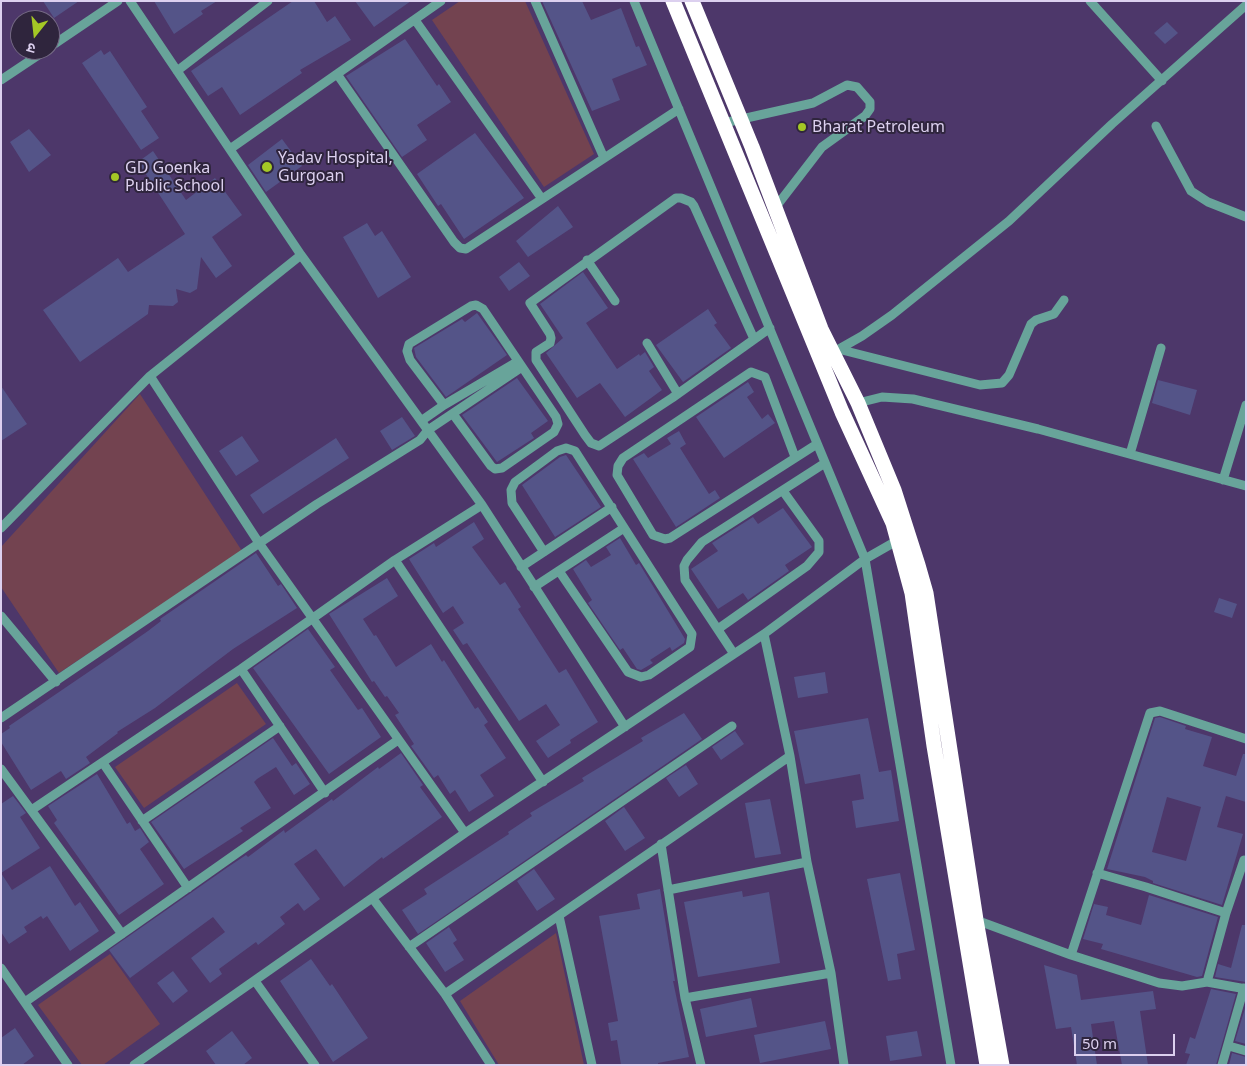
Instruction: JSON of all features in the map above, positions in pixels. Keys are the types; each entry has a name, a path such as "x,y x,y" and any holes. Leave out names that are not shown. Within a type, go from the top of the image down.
{"highway":[{"path":"673,1 842,412 892,523 903,538"},
{"path":"692,1 894,490 903,538 926,592 939,727 987,1065"},
{"path":"939,727 1002,1065"}],"street":[{"path":"60,40 118,1"},
{"path":"130,1 301,255 482,505 625,727"},
{"path":"177,71 267,1"},
{"path":"230,149 441,1"},
{"path":"535,1 604,158"},
{"path":"634,1 865,559 951,1065"},
{"path":"1090,1 1162,81"},
{"path":"835,351 862,336 892,315 1009,221 1112,124 1246,6"},
{"path":"415,20 542,199"},
{"path":"1,80 31,60"},
{"path":"337,74 460,248 466,249 679,109"},
{"path":"724,123 814,103 847,85 857,87 870,102 870,109 865,116 822,147 776,208"},
{"path":"1156,126 1191,191 1215,205 1246,217"},
{"path":"754,339 694,206 686,199 676,198 587,260 530,303 551,338 550,343 536,352 536,360 585,435 596,446 603,445 770,328"},
{"path":"1,528 150,376 301,255"},
{"path":"587,260 615,301"},
{"path":"835,351 980,385 1002,383 1009,375 1030,324 1054,314 1064,300"},
{"path":"444,405 410,360 407,351 409,344 471,306 476,305 483,309 556,417 558,424 554,432 498,469 491,466 453,414"},
{"path":"647,343 678,394"},
{"path":"1130,454 1161,348"},
{"path":"421,421 444,405 520,364"},
{"path":"1,718 317,504 420,440 428,430 453,414 520,364"},
{"path":"795,457 765,377 756,372 751,372 623,458 618,466 617,476 654,535 665,539 670,538 818,444"},
{"path":"150,376 259,543 465,833"},
{"path":"858,403 882,396 913,399 1130,454 1246,486"},
{"path":"1223,480 1246,405"},
{"path":"544,552 512,503 511,490 515,482 557,451 566,448 575,451 612,507 692,634 692,641 686,650 649,674 641,676 628,672 559,570"},
{"path":"734,654 685,580 684,566 702,542 825,463"},
{"path":"718,629 807,566 819,552 819,541 783,491"},
{"path":"33,809 241,669 396,560 482,505"},
{"path":"521,567 612,507"},
{"path":"534,587 624,528"},
{"path":"134,1065 465,833 764,634 865,559 903,538"},
{"path":"396,560 543,782"},
{"path":"1,616 56,682"},
{"path":"764,634 790,756 807,862 831,973 844,1065"},
{"path":"241,669 325,793"},
{"path":"1071,955 1150,713 1160,711 1246,739"},
{"path":"142,821 280,726"},
{"path":"409,947 732,726"},
{"path":"25,1002 398,740"},
{"path":"445,994 790,756"},
{"path":"103,763 188,888"},
{"path":"1,769 33,809 122,934"},
{"path":"661,844 686,998 701,1065"},
{"path":"1207,982 1226,913 1245,858"},
{"path":"668,890 807,862"},
{"path":"1097,873 1226,913"},
{"path":"373,899 445,994 491,1065"},
{"path":"559,916 592,1065"},
{"path":"976,920 1071,955 1159,984 1182,986 1207,982 1245,989 1222,1065"},
{"path":"2,971 67,1065"},
{"path":"686,998 831,973"},
{"path":"255,981 315,1065"},
{"path":"1229,1046 1246,1051"}],"shaded area":[{"path":"460,1 525,1 594,154 544,187 432,20"},
{"path":"140,394 242,551 59,673 1,587 1,547"},
{"path":"237,683 266,724 144,808 115,767"},
{"path":"556,933 584,1065 499,1065 460,1001"},
{"path":"110,954 160,1024 103,1065 82,1065 38,1005"}],"building":[{"path":"43,1 79,1 60,14 60,10 49,10"},
{"path":"154,1 217,1 201,11 203,14 174,34"},
{"path":"293,1 314,1 327,22 335,16 351,40 300,70 302,73 240,115 222,87 208,96 191,71"},
{"path":"355,1 411,1 374,27"},
{"path":"542,1 582,1 591,20 621,8 636,47 639,46 647,65 612,79 620,100 592,111"},
{"path":"1167,22 1178,33 1165,44 1154,33"},
{"path":"405,39 437,86 439,84 451,102 417,125 427,140 402,157 346,76"},
{"path":"101,50 104,55 110,51 147,107 141,111 159,138 141,150 82,63"},
{"path":"29,129 51,155 29,172 10,142"},
{"path":"475,133 524,198 464,239 441,204 438,206 417,174"},
{"path":"282,139 302,166 266,192 248,165"},
{"path":"153,151 186,200 215,178 242,215 212,237 232,266 216,278 201,257 197,289 190,293 176,289 178,302 173,306 149,305 148,314 80,362 43,310 118,258 128,272 185,234 138,162"},
{"path":"558,206 573,227 528,257 516,241"},
{"path":"367,223 375,236 382,231 411,277 378,298 343,237"},
{"path":"519,262 530,276 509,291 499,277"},
{"path":"583,272 608,308 586,323 617,369 645,352 654,367 649,371 662,390 625,417 600,383 577,398 546,353 563,338 540,304"},
{"path":"708,309 717,323 714,325 731,348 683,382 656,345"},
{"path":"477,313 507,355 446,397 416,357 414,348 462,319 465,322"},
{"path":"517,378 548,421 531,433 534,438 497,462 462,415"},
{"path":"1158,380 1197,390 1190,415 1152,403"},
{"path":"748,382 754,392 747,397 762,419 768,414 775,423 724,458 696,417"},
{"path":"1,386 27,424 1,441"},
{"path":"402,417 415,436 392,450 380,431"},
{"path":"679,431 686,444 680,448 709,494 715,490 720,498 676,527 633,459 644,453 648,458 671,444 667,438"},
{"path":"242,436 259,461 236,476 219,451"},
{"path":"336,438 349,458 263,514 250,495"},
{"path":"566,455 601,507 555,537 522,485 560,457"},
{"path":"783,508 812,547 785,565 789,571 748,600 743,593 718,609 691,569 718,551 712,543 753,517 758,524"},
{"path":"474,522 484,539 472,547 500,585 505,582 521,607 518,609 559,673 566,669 598,722 570,740 571,743 548,758 536,741 560,725 546,704 519,721 467,643 463,645 453,630 464,623 453,606 443,613 409,559 434,543 436,547"},
{"path":"620,538 636,565 639,563 685,639 684,643 672,651 670,647 650,660 653,663 641,670 637,669 623,648 620,650 588,603 592,600 573,569 586,560 591,567 611,555 606,547"},
{"path":"256,553 278,586 281,584 297,608 233,649 155,708 117,732 86,757 90,763 66,779 61,771 31,790 1,742 1,734 10,728 9,726 148,631 161,621 160,619"},
{"path":"387,578 398,596 363,619 374,636 376,635 396,667 431,644 442,662 444,660 475,709 478,707 488,722 484,725 506,758 480,775 494,796 469,812 455,790 450,794 438,775 434,778 411,746 414,744 395,715 399,713 374,681 372,682 329,614"},
{"path":"1219,598 1237,604 1232,618 1214,612"},
{"path":"308,629 335,667 330,670 358,710 362,708 381,737 329,774 253,668"},
{"path":"825,672 828,693 798,698 794,677"},
{"path":"684,713 702,739 418,934 402,910 427,894 424,889 509,834 508,832 532,816 530,813 584,781 582,778 643,741 641,738"},
{"path":"1160,717 1186,726 1185,729 1212,737 1203,766 1236,776 1243,754 1246,754 1246,802 1226,796 1217,827 1243,834 1222,905 1153,883 1153,881 1145,877 1107,869 1155,718","holes":["1167,797 1201,807 1186,861 1152,852"]},
{"path":"868,718 879,772 891,770 899,821 856,828 852,801 864,799 860,774 805,784 794,731"},
{"path":"735,731 744,744 721,760 712,747"},
{"path":"273,738 292,766 296,763 310,784 294,795 276,767 257,779 254,782 271,808 240,828 243,831 184,869 151,822"},
{"path":"401,753 423,785 420,787 442,817 383,859 382,857 344,887 316,849 294,864 320,899 304,911 298,903 280,917 285,924 258,945 256,942 219,969 222,974 210,983 191,958 225,932 213,917 130,978 109,950 228,867 246,855 248,857 284,830 285,833 332,799 333,801 378,767 379,769"},
{"path":"686,765 698,784 679,797 666,778"},
{"path":"97,774 127,824 130,822 135,831 140,828 149,842 140,849 164,884 119,915 54,823 57,820 48,806"},
{"path":"13,796 26,813 20,817 40,848 1,873 1,804"},
{"path":"770,799 781,854 755,858 745,803"},
{"path":"624,807 645,838 625,851 605,821"},
{"path":"50,866 75,906 80,902 99,931 70,951 47,916 43,919 41,916 24,927 27,932 9,944 1,932 1,873 12,890"},
{"path":"534,869 555,899 537,911 517,881"},
{"path":"900,873 915,950 897,954 901,979 888,981 867,879"},
{"path":"660,889 675,981 673,981 689,1057 658,1063 658,1065 621,1065 617,1040 611,1041 608,1023 618,1021 599,916 640,909 637,894"},
{"path":"742,891 743,897 769,892 780,963 698,977 684,902"},
{"path":"1149,895 1218,917 1202,976 1197,977 1101,949 1103,944 1083,939 1094,904 1108,907 1106,915 1141,925"},
{"path":"1242,925 1246,925 1246,982 1215,977 1218,964 1231,968"},
{"path":"449,927 457,940 453,943 464,960 445,972 426,943"},
{"path":"311,959 330,986 332,984 368,1038 333,1062 280,981"},
{"path":"1044,965 1077,975 1081,1000 1153,991 1156,1009 1140,1011 1148,1065 1122,1065 1114,1021 1091,1024 1097,1065 1077,1065 1071,1027 1056,1029"},
{"path":"173,971 188,991 173,1003 157,983"},
{"path":"1211,989 1236,994 1216,1065 1186,1065 1190,1054 1185,1053 1190,1037 1195,1039"},
{"path":"751,998 757,1027 706,1037 700,1009"},
{"path":"1246,1005 1246,1044 1235,1041"},
{"path":"825,1021 831,1049 760,1063 754,1035"},
{"path":"15,1028 34,1056 22,1065 1,1065 1,1038"},
{"path":"232,1031 252,1058 243,1065 216,1065 206,1051"},
{"path":"917,1031 922,1056 890,1061 886,1036"},
{"path":"1232,1053 1246,1057 1246,1065 1229,1065"}],"place":[{"name":"Bharat Petroleum","path":"802,127"},
{"name":"Yadav Hospital, Gurgoan","path":"267,167"},
{"name":"GD Goenka Public School","path":"115,177"}]}
